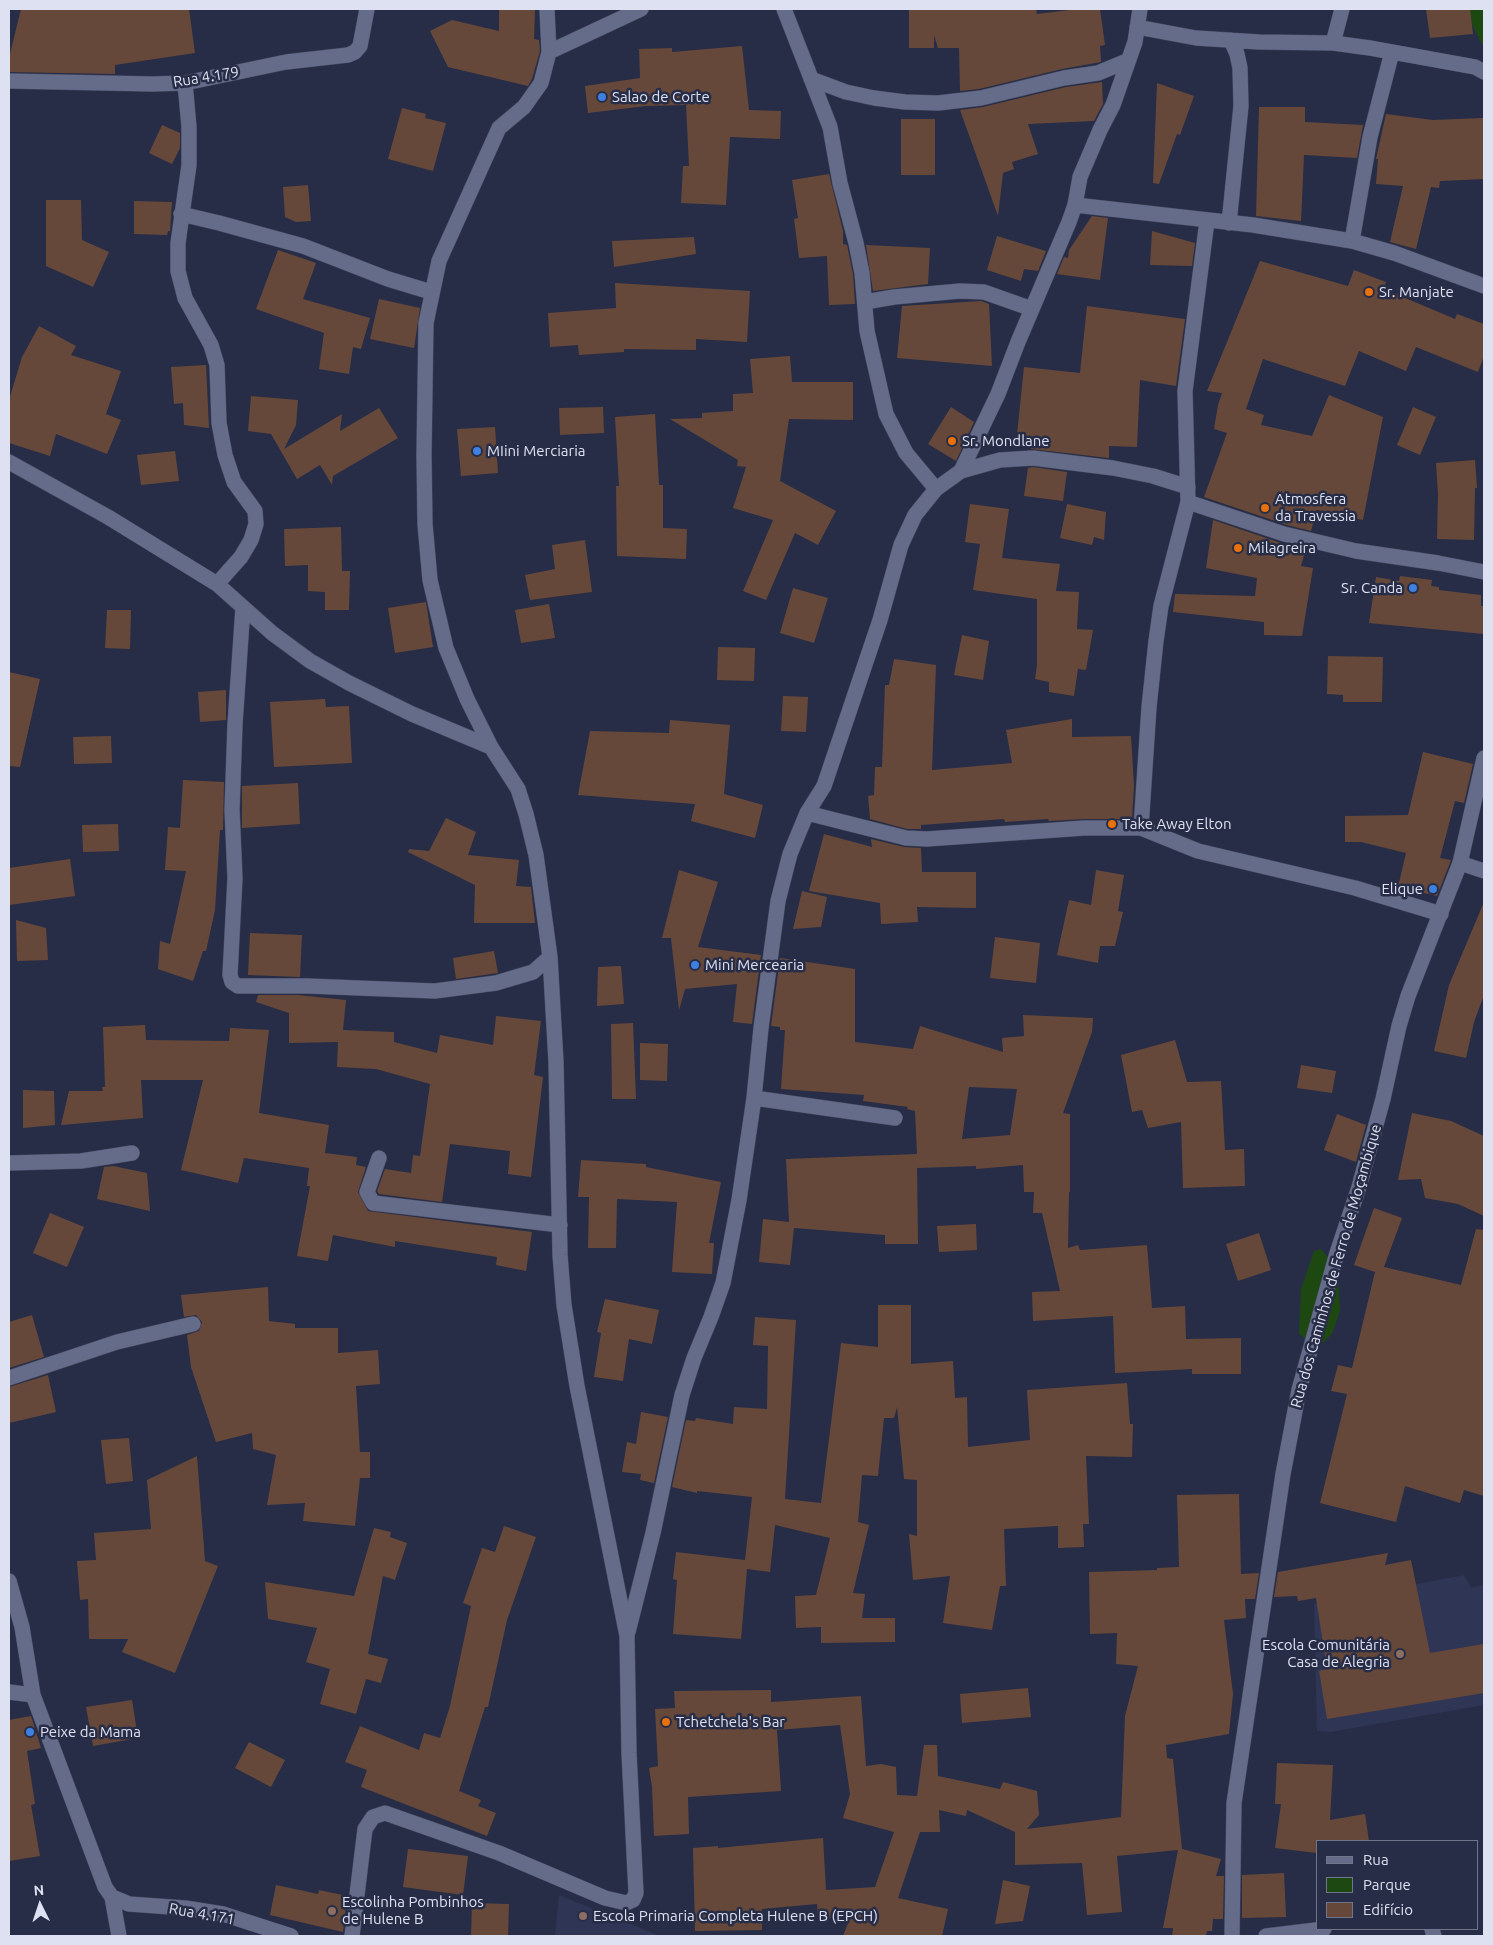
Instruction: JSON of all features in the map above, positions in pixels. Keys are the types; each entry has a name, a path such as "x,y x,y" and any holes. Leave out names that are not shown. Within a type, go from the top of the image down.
{"street":[{"name":"Rua 4.179","path":"9,81 185,83 286,62 348,54 355,52 360,46 367,9"},
{"path":"352,1936 365,1829 373,1817 384,1813 499,1853 605,1898 626,1903 633,1900 636,1893 628,1727 627,1636 577,1386 564,1305 556,1062 550,957 536,855 518,789 491,747 467,699 446,648 430,580 425,524 426,323 438,261 499,128 524,108 541,82 548,52 547,9"},
{"path":"548,52 641,9"},
{"path":"784,9 830,126 836,167 862,273 867,331 886,414 906,453 936,489"},
{"path":"961,471 998,394 1075,205 1080,177 1113,105 1135,42 1140,9"},
{"path":"1334,43 1342,9"},
{"path":"1138,27 1196,38 1334,43 1475,68 1484,72"},
{"path":"1229,223 1241,106 1240,68 1231,40"},
{"path":"1352,241 1370,137 1392,52"},
{"path":"811,79 846,92 874,98 938,104 981,98 1064,78 1098,72 1127,61"},
{"path":"185,83 189,127 189,165 181,214 178,270 185,298 211,345 217,365 219,423 225,455 234,482 255,511 256,524 252,540 241,557 217,584"},
{"path":"1075,205 1229,223 1352,241 1394,253 1484,286"},
{"path":"181,214 303,246 388,279 431,292"},
{"path":"1140,828 1149,706 1161,606 1188,495 1185,391 1207,221"},
{"path":"865,302 894,297 984,292 1032,309"},
{"path":"627,1636 654,1533 682,1395 723,1283 739,1200 754,1098 761,1028 778,901 790,854 807,813 824,786 880,620 901,545 915,515 936,489 961,471 1000,460 1033,458 1114,468 1153,476 1188,495 1284,534 1356,551 1484,572"},
{"path":"9,462 108,517 217,584 272,633 310,661 341,679 412,714 491,747"},
{"path":"243,607 238,660 232,800 235,878 230,975 232,982 238,986 308,986 435,991 496,983 533,972 550,957"},
{"name":"Rua dos Caminhos de Ferro de Moçambique","path":"1232,1936 1234,1803 1283,1474 1299,1390 1373,1134 1404,1011 1460,863 1484,758"},
{"path":"807,813 906,838 927,839 1084,828 1140,828 1198,851 1355,888 1441,914"},
{"path":"1460,863 1484,871"},
{"path":"754,1098 895,1118"},
{"path":"9,1163 81,1161 132,1153"},
{"path":"379,1158 367,1192 373,1203 560,1225"},
{"path":"9,1378 117,1342 193,1324"},
{"path":"9,1581 22,1627 33,1695 105,1887 112,1897 119,1936"},
{"path":"9,1692 33,1695"},
{"name":"Rua 4.171","path":"112,1897 128,1904 185,1908 224,1914 291,1936"},
{"path":"1266,1936 1316,1930"}],"shaded area":[{"name":"Escola Comunitária Casa de Alegria","path":"1464,1575 1471,1588 1484,1585 1484,1705 1331,1732 1317,1731 1314,1604"},
{"name":"Escola Primaria Completa Hulene B (EPCH)","path":"559,1895 660,1936 555,1936"}],"green space":[{"path":"1465,9 1484,9 1484,45 1480,41"},
{"path":"1321,1249 1338,1269 1340,1311 1332,1334 1317,1348 1299,1334 1301,1289 1314,1251"}],"building":[{"path":"21,9 189,9 195,53 115,65 115,74 9,72 9,58"},
{"path":"499,9 535,9 534,39 539,40 540,51 532,79 528,86 448,67 430,31 452,20 499,31"},
{"path":"909,9 1036,9 1037,14 1078,9 1100,9 1105,45 1100,46 1101,62 1062,69 979,89 960,91 959,48 938,48 934,35 934,48 909,48"},
{"path":"1426,9 1470,9 1473,34 1430,38"},
{"path":"742,46 749,110 781,111 780,139 730,137 726,205 681,203 683,166 689,166 686,105 646,106 588,113 585,86 640,78 639,49 672,48 672,52"},
{"path":"1102,82 1103,104 1094,121 1028,124 1038,154 1012,162 1014,169 1003,173 998,216 960,110 983,107 1066,87"},
{"path":"1157,83 1194,96 1180,135 1177,134 1159,184 1153,183"},
{"path":"1259,107 1305,107 1305,122 1363,125 1357,158 1304,155 1301,221 1256,216"},
{"path":"402,108 426,114 425,118 446,123 433,171 388,159"},
{"path":"1386,114 1433,120 1484,118 1484,179 1440,181 1439,188 1431,187 1416,249 1390,242 1403,186 1376,184 1378,159 1376,159"},
{"path":"901,119 935,119 935,175 901,175"},
{"path":"162,125 180,133 180,148 172,164 149,153"},
{"path":"829,174 843,231 843,244 847,245 853,274 855,304 829,305 827,256 799,258 794,219 798,218 792,180"},
{"path":"308,185 311,221 296,222 285,217 283,187"},
{"path":"46,200 81,200 82,240 109,252 93,287 46,266"},
{"path":"134,201 172,202 170,231 168,231 167,235 134,234"},
{"path":"1092,216 1108,218 1100,280 1057,274 1064,257 1068,258 1069,250"},
{"path":"1152,231 1195,243 1192,266 1150,265"},
{"path":"997,236 1046,251 1038,271 1024,269 1021,281 987,270"},
{"path":"694,237 696,254 614,267 612,241"},
{"path":"866,245 930,248 928,284 873,291"},
{"path":"278,250 316,263 303,299 370,318 361,349 353,347 349,374 319,369 324,333 256,309"},
{"path":"1260,261 1348,286 1354,270 1386,282 1384,289 1455,319 1457,314 1484,324 1484,356 1478,372 1416,347 1406,371 1359,351 1345,386 1263,359 1246,409 1264,415 1261,425 1312,436 1329,395 1383,417 1363,520 1317,510 1311,531 1287,525 1204,497 1227,433 1214,429 1222,393 1207,391"},
{"path":"615,283 750,291 747,342 696,339 696,350 624,349 624,352 579,355 578,345 550,347 548,313 616,308"},
{"path":"379,299 420,308 414,348 370,339"},
{"path":"981,301 989,304 992,366 897,358 902,306"},
{"path":"1087,306 1185,319 1176,386 1140,380 1137,447 1109,446 1109,458 1031,449 1031,444 1016,444 1024,367 1080,373"},
{"path":"39,326 76,346 71,355 121,371 106,414 121,420 107,454 56,434 50,456 9,443 9,400 22,357"},
{"path":"790,356 792,382 853,382 853,420 789,419 780,481 836,511 818,545 795,533 766,600 743,591 773,520 733,508 746,467 737,466 738,460 670,419 702,418 702,413 733,411 733,394 753,393 750,359"},
{"path":"206,365 209,428 184,425 183,403 174,404 171,367"},
{"path":"251,396 298,400 296,425 284,449 342,414 340,431 379,408 398,438 333,476 332,485 320,465 297,479 271,434 248,431"},
{"path":"603,407 604,433 560,435 559,408"},
{"path":"951,407 974,422 956,461 928,444"},
{"path":"1413,407 1436,417 1420,455 1397,445"},
{"path":"655,414 659,485 663,485 663,528 687,529 686,559 617,556 616,486 619,486 615,417"},
{"path":"495,427 498,473 461,476 457,429"},
{"path":"175,451 179,481 141,485 137,455"},
{"path":"1475,460 1477,488 1475,488 1474,540 1437,539 1438,494 1436,463"},
{"path":"1033,467 1067,472 1063,501 1024,496 1028,468"},
{"path":"970,504 1009,509 1002,558 1060,564 1056,591 1079,592 1077,629 1093,630 1086,670 1078,669 1074,696 1049,692 1049,682 1035,679 1037,665 1037,599 973,590 980,544 965,542"},
{"path":"1067,504 1106,512 1104,540 1094,537 1092,545 1060,538"},
{"path":"1213,520 1281,543 1306,549 1301,566 1313,568 1302,636 1264,635 1264,622 1173,612 1175,594 1255,596 1257,578 1206,568"},
{"path":"341,527 342,571 350,571 349,610 325,610 325,592 308,591 308,565 285,566 284,529"},
{"path":"585,540 592,592 530,600 525,575 555,569 552,545"},
{"path":"1400,576 1432,580 1431,586 1439,587 1439,590 1481,595 1481,606 1484,606 1484,634 1369,623 1376,577 1399,581"},
{"path":"793,588 828,598 814,643 780,633"},
{"path":"426,602 433,647 395,653 388,608"},
{"path":"549,604 555,638 521,643 515,610"},
{"path":"107,610 131,610 130,649 105,648"},
{"path":"962,635 989,641 983,680 954,675"},
{"path":"718,647 755,648 754,681 717,680"},
{"path":"1328,656 1383,657 1382,702 1343,702 1343,695 1327,694"},
{"path":"894,659 936,665 932,770 1012,763 1006,730 1072,719 1072,737 1131,736 1134,786 1132,819 1049,821 1048,819 1005,822 1004,819 921,825 921,829 907,829 870,819 868,796 874,795 875,767 882,767 885,685 889,685"},
{"path":"9,672 40,679 20,767 9,766"},
{"path":"226,690 226,720 200,722 198,692"},
{"path":"783,696 808,697 806,732 781,731"},
{"path":"325,699 326,707 349,706 352,763 274,767 270,702"},
{"path":"670,720 730,725 724,794 763,805 755,838 691,821 695,804 578,795 590,731 669,733"},
{"path":"111,736 112,763 74,764 73,737"},
{"path":"1423,752 1473,764 1464,803 1455,801 1440,858 1451,860 1437,896 1398,887 1406,853 1361,842 1345,842 1345,816 1408,815"},
{"path":"183,780 224,782 223,830 220,830 215,910 206,951 203,951 193,981 158,969 160,941 170,944 186,871 165,870 168,827 180,828"},
{"path":"298,783 300,824 242,828 242,786"},
{"path":"446,818 476,832 468,855 519,860 516,886 531,887 535,923 474,923 475,885 408,852 409,849 429,851"},
{"path":"118,824 119,851 83,852 82,825"},
{"path":"824,834 872,847 871,839 904,847 921,848 922,872 976,872 976,908 917,907 918,922 881,924 880,903 809,891"},
{"path":"70,859 75,896 9,905 9,868"},
{"path":"679,870 718,882 698,947 761,955 752,1024 733,1022 737,984 685,989 679,1010 671,938 662,938"},
{"path":"1096,870 1124,875 1118,911 1123,912 1115,946 1100,946 1098,963 1057,955 1069,900 1091,905"},
{"path":"802,891 827,897 821,927 793,929"},
{"path":"1484,902 1484,995 1474,1022 1466,1058 1434,1051 1449,985"},
{"path":"16,920 46,928 48,960 17,961"},
{"path":"250,933 302,935 300,977 248,975"},
{"path":"995,937 1040,943 1036,983 990,978"},
{"path":"494,951 498,973 456,979 453,958"},
{"path":"780,958 855,969 855,1042 913,1049 920,1026 1003,1052 1002,1038 1024,1036 1023,1015 1093,1018 1092,1032 1063,1113 1070,1114 1068,1248 1078,1245 1080,1250 1147,1245 1152,1308 1185,1306 1186,1339 1241,1338 1241,1374 1192,1374 1192,1369 1115,1373 1113,1316 1033,1321 1032,1292 1060,1291 1042,1213 1033,1213 1034,1192 1024,1192 1023,1165 976,1169 976,1166 917,1168 918,1244 885,1244 885,1235 794,1228 790,1265 759,1262 763,1219 789,1222 786,1159 917,1154 915,1111 907,1109 908,1107 863,1101 864,1095 781,1089 785,1030 780,1030 780,1027 771,1026","holes":["969,1087 1017,1089 1010,1135 962,1139"]},
{"path":"621,966 624,1004 597,1006 598,967"},
{"path":"258,995 298,995 346,1000 343,1030 394,1032 394,1042 437,1053 440,1035 493,1045 496,1016 541,1021 534,1075 543,1077 531,1177 508,1174 510,1151 450,1144 442,1202 379,1194 377,1191 385,1169 411,1173 413,1155 420,1156 430,1084 376,1069 337,1067 338,1042 289,1043 289,1013 256,1002"},
{"path":"633,1023 636,1099 612,1099 611,1024"},
{"path":"145,1025 146,1040 229,1041 230,1028 269,1030 259,1113 329,1125 325,1153 357,1157 356,1165 366,1167 358,1192 368,1211 532,1232 526,1271 496,1265 497,1257 395,1241 395,1247 333,1235 328,1261 297,1256 310,1186 307,1186 309,1168 244,1158 238,1183 181,1170 203,1080 141,1080 143,1118 61,1125 69,1091 103,1091 102,1087 105,1087 103,1027"},
{"path":"1175,1040 1187,1082 1221,1081 1225,1150 1244,1149 1245,1186 1183,1188 1181,1122 1148,1128 1142,1110 1132,1112 1121,1055"},
{"path":"640,1043 668,1044 667,1081 640,1080"},
{"path":"1301,1065 1336,1071 1332,1093 1297,1088"},
{"path":"23,1090 54,1091 55,1125 23,1128"},
{"path":"1412,1113 1451,1121 1484,1136 1484,1216 1458,1204 1425,1198 1421,1179 1398,1180"},
{"path":"1337,1114 1366,1125 1356,1162 1324,1150"},
{"path":"581,1160 646,1164 646,1167 721,1182 709,1243 714,1243 712,1274 672,1272 677,1202 617,1199 616,1248 588,1248 589,1197 578,1197"},
{"path":"113,1166 147,1173 150,1211 97,1199 104,1167"},
{"path":"1374,1208 1402,1218 1384,1267 1461,1285 1476,1229 1484,1230 1484,1496 1464,1490 1460,1503 1405,1486 1396,1522 1320,1503 1347,1394 1331,1391 1338,1365 1352,1368 1375,1272 1354,1265"},
{"path":"50,1213 84,1227 67,1267 33,1253"},
{"path":"976,1224 977,1250 939,1252 937,1226"},
{"path":"1259,1233 1271,1270 1238,1281 1226,1244"},
{"path":"268,1287 269,1321 295,1324 295,1328 338,1328 338,1353 378,1350 380,1384 356,1386 360,1452 370,1452 370,1478 360,1478 355,1526 303,1521 305,1503 267,1505 276,1455 253,1449 252,1433 216,1442 191,1367 187,1335 199,1331 202,1322 196,1315 184,1317 181,1295"},
{"path":"605,1299 659,1310 652,1344 629,1339 623,1381 594,1377 601,1333 597,1332"},
{"path":"878,1305 911,1305 911,1364 953,1361 955,1398 967,1397 968,1447 1030,1440 1027,1390 1127,1383 1130,1424 1133,1424 1132,1457 1086,1456 1089,1524 1083,1524 1084,1547 1058,1548 1058,1526 1004,1529 1006,1586 1000,1586 992,1630 943,1623 950,1576 913,1580 909,1534 917,1536 917,1480 904,1479 897,1407 894,1418 884,1418 878,1476 862,1475 858,1522 869,1525 853,1593 865,1594 862,1618 895,1618 895,1642 821,1643 821,1627 796,1628 795,1596 816,1595 830,1538 775,1525 770,1572 747,1569 741,1639 673,1634 677,1580 673,1579 676,1552 745,1560 752,1497 697,1491 697,1493 672,1487 686,1420 695,1421 696,1418 733,1424 734,1407 767,1409 768,1346 753,1345 755,1317 796,1320 785,1499 821,1503 841,1343 878,1347"},
{"path":"32,1315 44,1357 9,1368 9,1322"},
{"path":"48,1375 56,1412 9,1423 9,1387"},
{"path":"641,1412 668,1417 654,1483 640,1480 641,1474 622,1472 627,1442 636,1444"},
{"path":"129,1438 133,1481 106,1484 101,1440"},
{"path":"197,1456 205,1561 218,1566 175,1673 122,1652 128,1639 89,1639 88,1599 80,1600 77,1561 96,1560 94,1533 151,1529 147,1480"},
{"path":"1239,1494 1241,1574 1259,1573 1255,1599 1245,1599 1246,1618 1224,1620 1233,1694 1229,1734 1166,1745 1167,1758 1173,1759 1182,1849 1221,1859 1216,1876 1224,1876 1223,1919 1213,1919 1212,1931 1207,1931 1206,1936 1172,1936 1173,1928 1163,1928 1178,1850 1117,1856 1122,1912 1087,1915 1082,1863 1015,1865 1015,1832 967,1810 966,1816 939,1810 940,1832 920,1832 898,1898 948,1909 942,1936 843,1936 850,1918 818,1919 817,1904 762,1909 762,1930 695,1931 693,1848 718,1846 718,1848 823,1838 826,1890 875,1887 894,1832 843,1818 850,1794 840,1725 777,1730 781,1791 688,1797 689,1834 654,1836 652,1787 649,1768 658,1766 655,1709 675,1708 674,1691 771,1690 771,1702 861,1696 866,1766 881,1764 896,1767 897,1795 917,1796 924,1745 937,1745 938,1776 1000,1789 1003,1782 1037,1791 1039,1815 1027,1829 1121,1817 1125,1716 1138,1666 1116,1664 1117,1633 1090,1634 1089,1572 1157,1570 1157,1568 1179,1567 1177,1495"},
{"path":"504,1526 536,1537 507,1620 488,1707 485,1707 459,1791 481,1800 478,1806 496,1813 487,1836 361,1787 367,1770 345,1762 360,1726 419,1750 424,1733 440,1738 450,1706 471,1606 463,1603 482,1548 495,1552"},
{"path":"374,1528 391,1532 390,1537 407,1543 395,1580 383,1576 368,1654 388,1659 381,1683 366,1679 356,1714 320,1704 330,1669 306,1662 317,1628 268,1619 265,1582 354,1596"},
{"name":"Escola Comunitária Casa de Alegria","path":"1388,1553 1385,1565 1411,1560 1430,1653 1484,1644 1484,1693 1327,1719 1319,1671 1327,1669 1316,1598 1298,1601 1297,1596 1274,1597 1278,1572"},
{"path":"1028,1688 1031,1717 962,1723 960,1694"},
{"path":"132,1700 138,1738 93,1746 86,1707"},
{"path":"31,1716 41,1748 27,1751 35,1804 31,1805 40,1856 9,1861 9,1720"},
{"path":"249,1742 285,1760 271,1787 235,1768"},
{"path":"1277,1763 1333,1765 1330,1820 1365,1814 1369,1840 1316,1840 1316,1853 1275,1848 1281,1804 1275,1804"},
{"path":"408,1849 468,1856 463,1895 403,1887"},
{"path":"1284,1873 1286,1917 1242,1918 1242,1875"},
{"path":"1003,1880 1030,1886 1023,1921 995,1924"},
{"path":"276,1885 318,1894 319,1890 347,1896 343,1932 270,1915"},
{"path":"472,1903 509,1904 508,1936 471,1936"}],"place":[{"name":"Salao de Corte","path":"602,97"},
{"name":"Sr. Manjate","path":"1369,292"},
{"name":"Sr. Mondlane","path":"952,441"},
{"name":"MIini Merciaria","path":"477,451"},
{"name":"Atmosfera da Travessia","path":"1265,508"},
{"name":"Milagreira","path":"1238,548"},
{"name":"Sr. Canda","path":"1413,588"},
{"name":"Take Away Elton","path":"1112,824"},
{"name":"Elique","path":"1433,889"},
{"name":"Mini Mercearia","path":"695,965"},
{"name":"Escola Comunitária Casa de Alegria","path":"1400,1654"},
{"name":"Tchetchela's Bar","path":"666,1722"},
{"name":"Peixe da Mama","path":"30,1732"},
{"name":"Escolinha Pombinhos de Hulene B","path":"332,1911"},
{"name":"Escola Primaria Completa Hulene B (EPCH)","path":"583,1916"}]}
